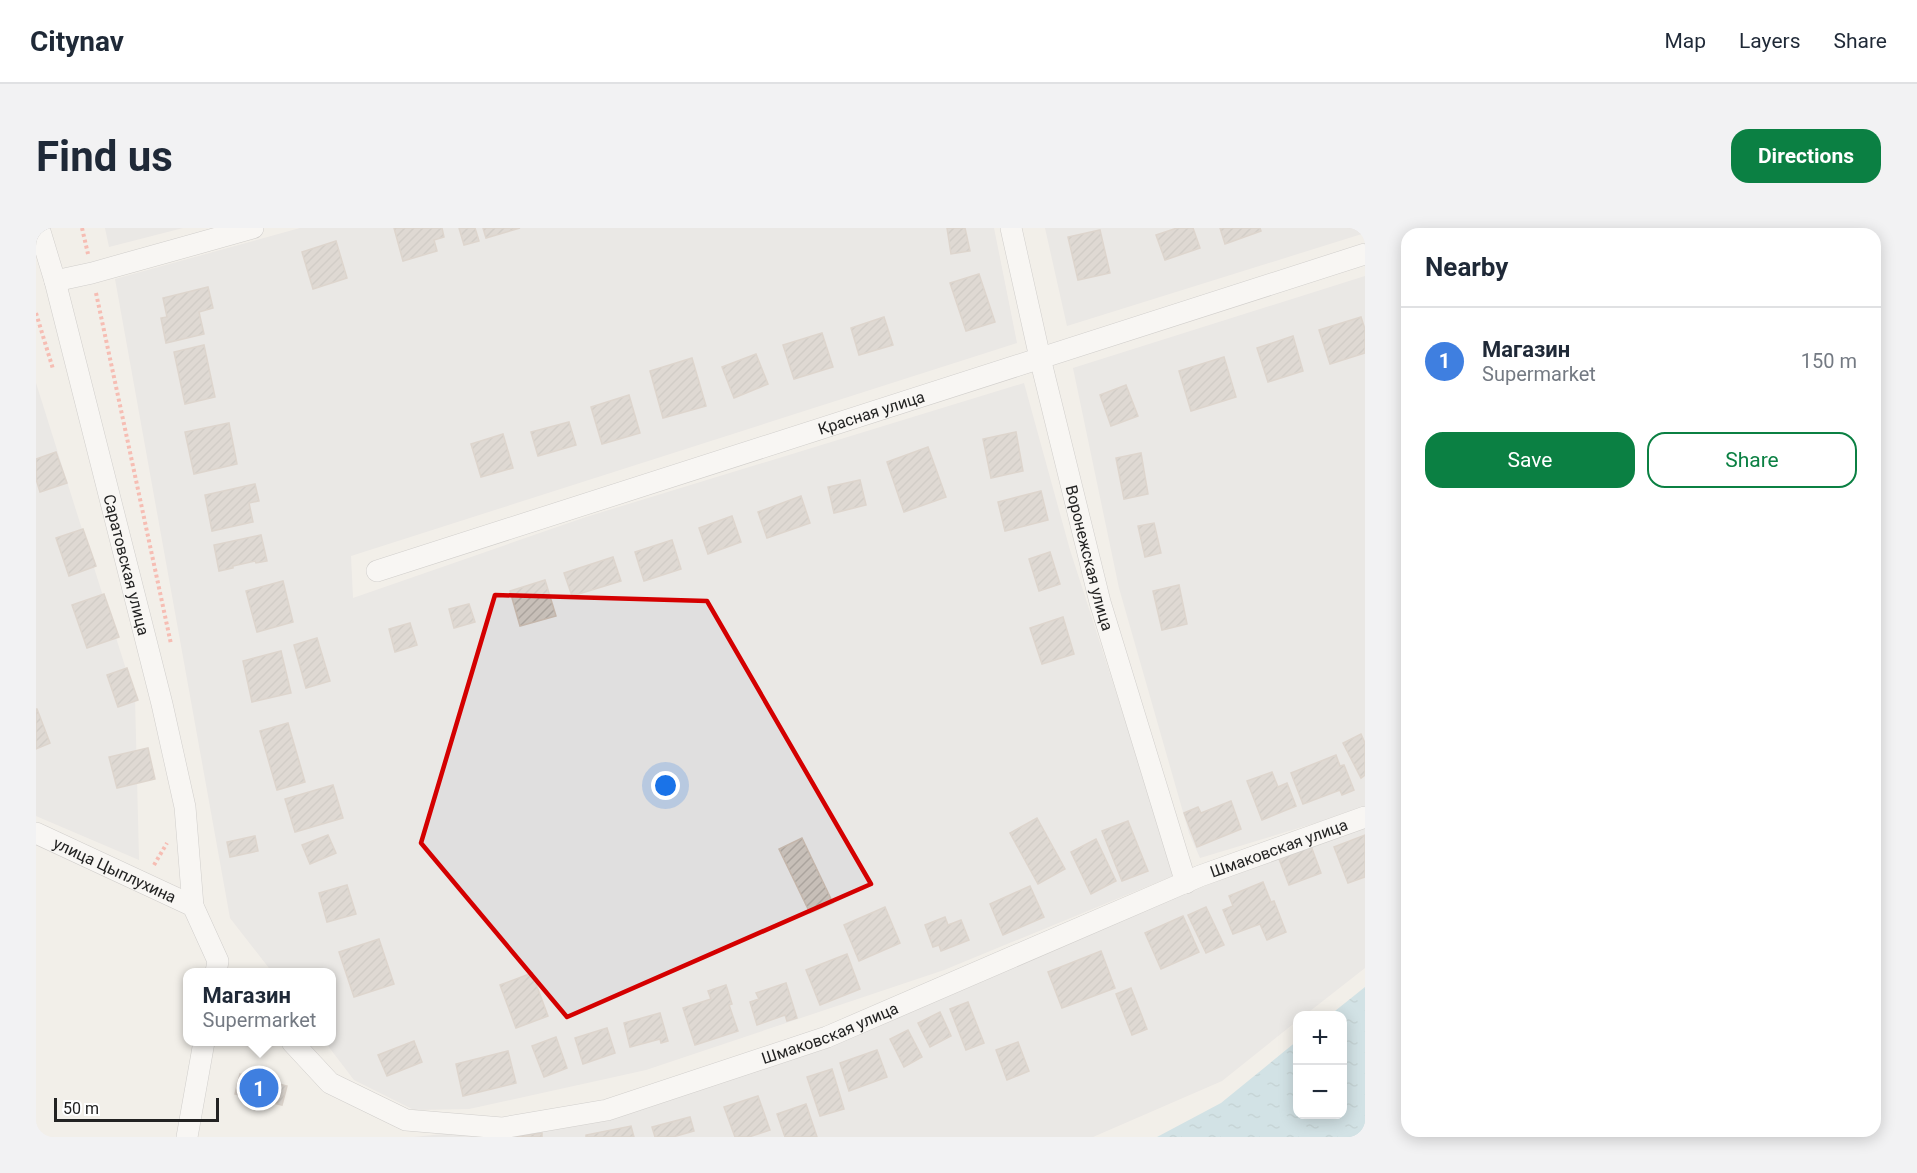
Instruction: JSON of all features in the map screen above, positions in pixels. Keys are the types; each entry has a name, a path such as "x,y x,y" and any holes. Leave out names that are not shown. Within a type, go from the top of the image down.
{"street":[{"name":"Саратовская улица","path":"39,228 165,716 185,807 193,906 220,968"},
{"path":"54,281 92,273 254,228"},
{"name":"Воронежская улица","path":"1011,228 1040,358 1100,602 1186,883"},
{"name":"Красная улица","path":"377,571 1365,254"},
{"name":"Шмаковская улица","path":"297,1046 330,1083 406,1120 502,1128 607,1110 827,1037 1186,883 1365,817"},
{"name":"улица Цыплухина","path":"36,833 193,906"},
{"path":"187,1137 203,1046"}],"path":[{"path":"82,228 173,655"}],"highlighted area":[{"path":"495,595 707,601 871,884 567,1017 421,843"}],"shaded area":[{"path":"105,228 183,228 109,247"},
{"path":"300,228 994,228 1017,343 351,556 353,598 586,517 1024,383 1070,550 1175,875 944,970 646,1070 469,1109 414,1110 354,1080 328,1046 336,1046 336,968 269,968 230,918 115,279"},
{"path":"1045,228 1365,228 1365,233 1067,326"},
{"path":"1365,276 1365,808 1200,858 1189,833 1119,588 1073,368"},
{"path":"36,383 135,698 139,860 36,816"},
{"path":"1365,827 1365,968 1310,1011 1293,1011 1293,1024 1222,1081 1093,1137 414,1137 610,1117 1134,915 1242,871"}],"water":[{"path":"1365,987 1365,1137 1157,1137 1221,1103 1293,1044 1293,1119 1347,1119 1347,1011 1335,1011"}],"building":[{"path":"394,228 442,228 444,237 434,240 437,251 403,261"},
{"path":"459,228 475,228 479,241 464,245"},
{"path":"483,228 520,228 486,238"},
{"path":"947,228 965,228 970,251 951,254"},
{"path":"1177,228 1193,228 1200,248 1165,260 1156,235"},
{"path":"1220,228 1260,228 1261,231 1225,244"},
{"path":"1100,230 1110,273 1078,280 1068,237"},
{"path":"336,241 347,278 313,289 302,252"},
{"path":"979,274 995,322 966,331 950,283"},
{"path":"208,287 213,308 199,312 204,334 166,343 161,318 167,317 163,298"},
{"path":"884,317 893,345 859,355 851,328"},
{"path":"1361,317 1365,329 1365,353 1330,364 1319,330"},
{"path":"822,333 833,367 794,379 783,345"},
{"path":"1293,336 1303,371 1268,382 1257,348"},
{"path":"204,345 215,397 185,404 174,352"},
{"path":"756,354 768,384 734,398 722,367"},
{"path":"1224,357 1236,397 1191,411 1179,371"},
{"path":"692,358 706,406 663,418 650,371"},
{"path":"1126,385 1138,416 1111,426 1100,395"},
{"path":"629,395 640,433 602,444 591,407"},
{"path":"569,422 576,445 538,456 531,432"},
{"path":"229,423 237,464 194,474 185,432"},
{"path":"1016,432 1023,471 991,478 983,439"},
{"path":"503,434 513,468 481,477 471,444"},
{"path":"928,447 946,497 904,512 887,462"},
{"path":"56,452 67,483 40,492 36,479 36,459"},
{"path":"1141,453 1148,494 1124,499 1116,458"},
{"path":"860,480 866,505 834,513 828,487"},
{"path":"255,484 259,501 249,503 253,522 212,531 205,495"},
{"path":"1041,491 1048,520 1005,531 998,502"},
{"path":"801,496 810,523 767,538 758,512"},
{"path":"732,516 741,542 708,554 699,528"},
{"path":"1154,523 1161,553 1145,557 1138,526"},
{"path":"83,529 96,566 69,576 56,538"},
{"path":"261,535 267,561 256,563 255,561 219,571 214,545"},
{"path":"672,540 681,569 644,581 635,552"},
{"path":"1050,552 1060,584 1039,591 1029,559"},
{"path":"613,557 621,581 572,596 564,573"},
{"path":"545,580 556,616 520,626 510,591"},
{"path":"283,581 293,622 257,632 246,591"},
{"path":"1179,585 1187,624 1162,630 1153,591"},
{"path":"104,594 119,637 87,648 72,605"},
{"path":"469,604 475,622 454,628 449,609"},
{"path":"1063,617 1074,654 1042,664 1030,628"},
{"path":"410,623 417,645 395,652 389,629"},
{"path":"317,638 330,681 306,688 294,645"},
{"path":"281,651 291,693 252,702 243,661"},
{"path":"127,668 138,700 118,707 107,675"},
{"path":"36,709 50,743 36,749"},
{"path":"288,723 305,782 277,790 260,731"},
{"path":"1361,734 1365,743 1365,775 1361,778 1343,743"},
{"path":"148,748 155,779 117,788 109,757"},
{"path":"1336,755 1340,766 1344,765 1354,790 1342,795 1340,790 1303,804 1291,773"},
{"path":"1272,772 1278,787 1287,783 1296,806 1262,820 1247,781"},
{"path":"333,785 343,818 295,832 285,799"},
{"path":"1231,801 1241,829 1197,847 1184,813 1198,807 1201,813"},
{"path":"1037,818 1065,869 1038,884 1010,833"},
{"path":"1128,821 1148,871 1122,881 1102,831"},
{"path":"328,835 336,853 310,864 302,845"},
{"path":"1365,835 1365,877 1348,883 1334,847"},
{"path":"255,836 258,851 230,857 227,842"},
{"path":"802,838 833,903 810,913 779,849"},
{"path":"1096,839 1116,881 1091,894 1071,852"},
{"path":"1311,846 1321,873 1289,885 1279,859"},
{"path":"1263,882 1271,902 1274,901 1286,932 1267,940 1260,924 1233,934 1223,910 1233,906 1229,896"},
{"path":"347,885 356,914 327,922 319,893"},
{"path":"1030,886 1044,917 1003,935 990,904"},
{"path":"885,907 900,943 859,961 844,925"},
{"path":"1206,907 1224,945 1206,953 1188,915"},
{"path":"1183,916 1199,952 1161,969 1145,933"},
{"path":"945,917 948,925 961,920 969,940 941,951 939,945 933,947 925,925"},
{"path":"379,939 394,984 354,997 339,952"},
{"path":"1101,951 1115,988 1062,1008 1048,972"},
{"path":"847,954 860,989 820,1005 806,970"},
{"path":"532,973 548,1016 516,1028 500,985"},
{"path":"786,983 797,1018 787,1021 785,1015 757,1025 750,1002 759,999 756,993"},
{"path":"726,985 732,1004 729,1005 738,1031 695,1045 683,1008 711,999 708,991"},
{"path":"1131,988 1147,1029 1132,1035 1116,994"},
{"path":"968,1002 984,1043 966,1050 950,1009"},
{"path":"940,1012 951,1036 930,1047 918,1023"},
{"path":"660,1013 668,1041 661,1043 660,1039 630,1047 624,1023"},
{"path":"607,1028 615,1053 583,1064 575,1038"},
{"path":"908,1030 922,1057 904,1067 890,1039"},
{"path":"556,1037 567,1068 544,1077 532,1046"},
{"path":"414,1041 422,1062 387,1076 378,1055"},
{"path":"1018,1042 1029,1071 1007,1080 996,1050"},
{"path":"877,1050 887,1077 849,1091 840,1063"},
{"path":"508,1051 516,1083 463,1096 456,1064"},
{"path":"832,1069 844,1109 820,1116 807,1077"},
{"path":"240,1074 287,1086 282,1105 235,1094"},
{"path":"758,1096 770,1130 749,1137 735,1137 724,1107"},
{"path":"806,1104 817,1137 785,1137 777,1114"},
{"path":"690,1117 694,1131 673,1137 655,1137 652,1127"},
{"path":"631,1126 634,1137 586,1137 586,1135"},
{"path":"542,1133 542,1137 508,1137"}],"waterway":[{"path":"36,1134 39,1137"}],"place":[{"name":"Магазин","path":"259,1088"}]}
